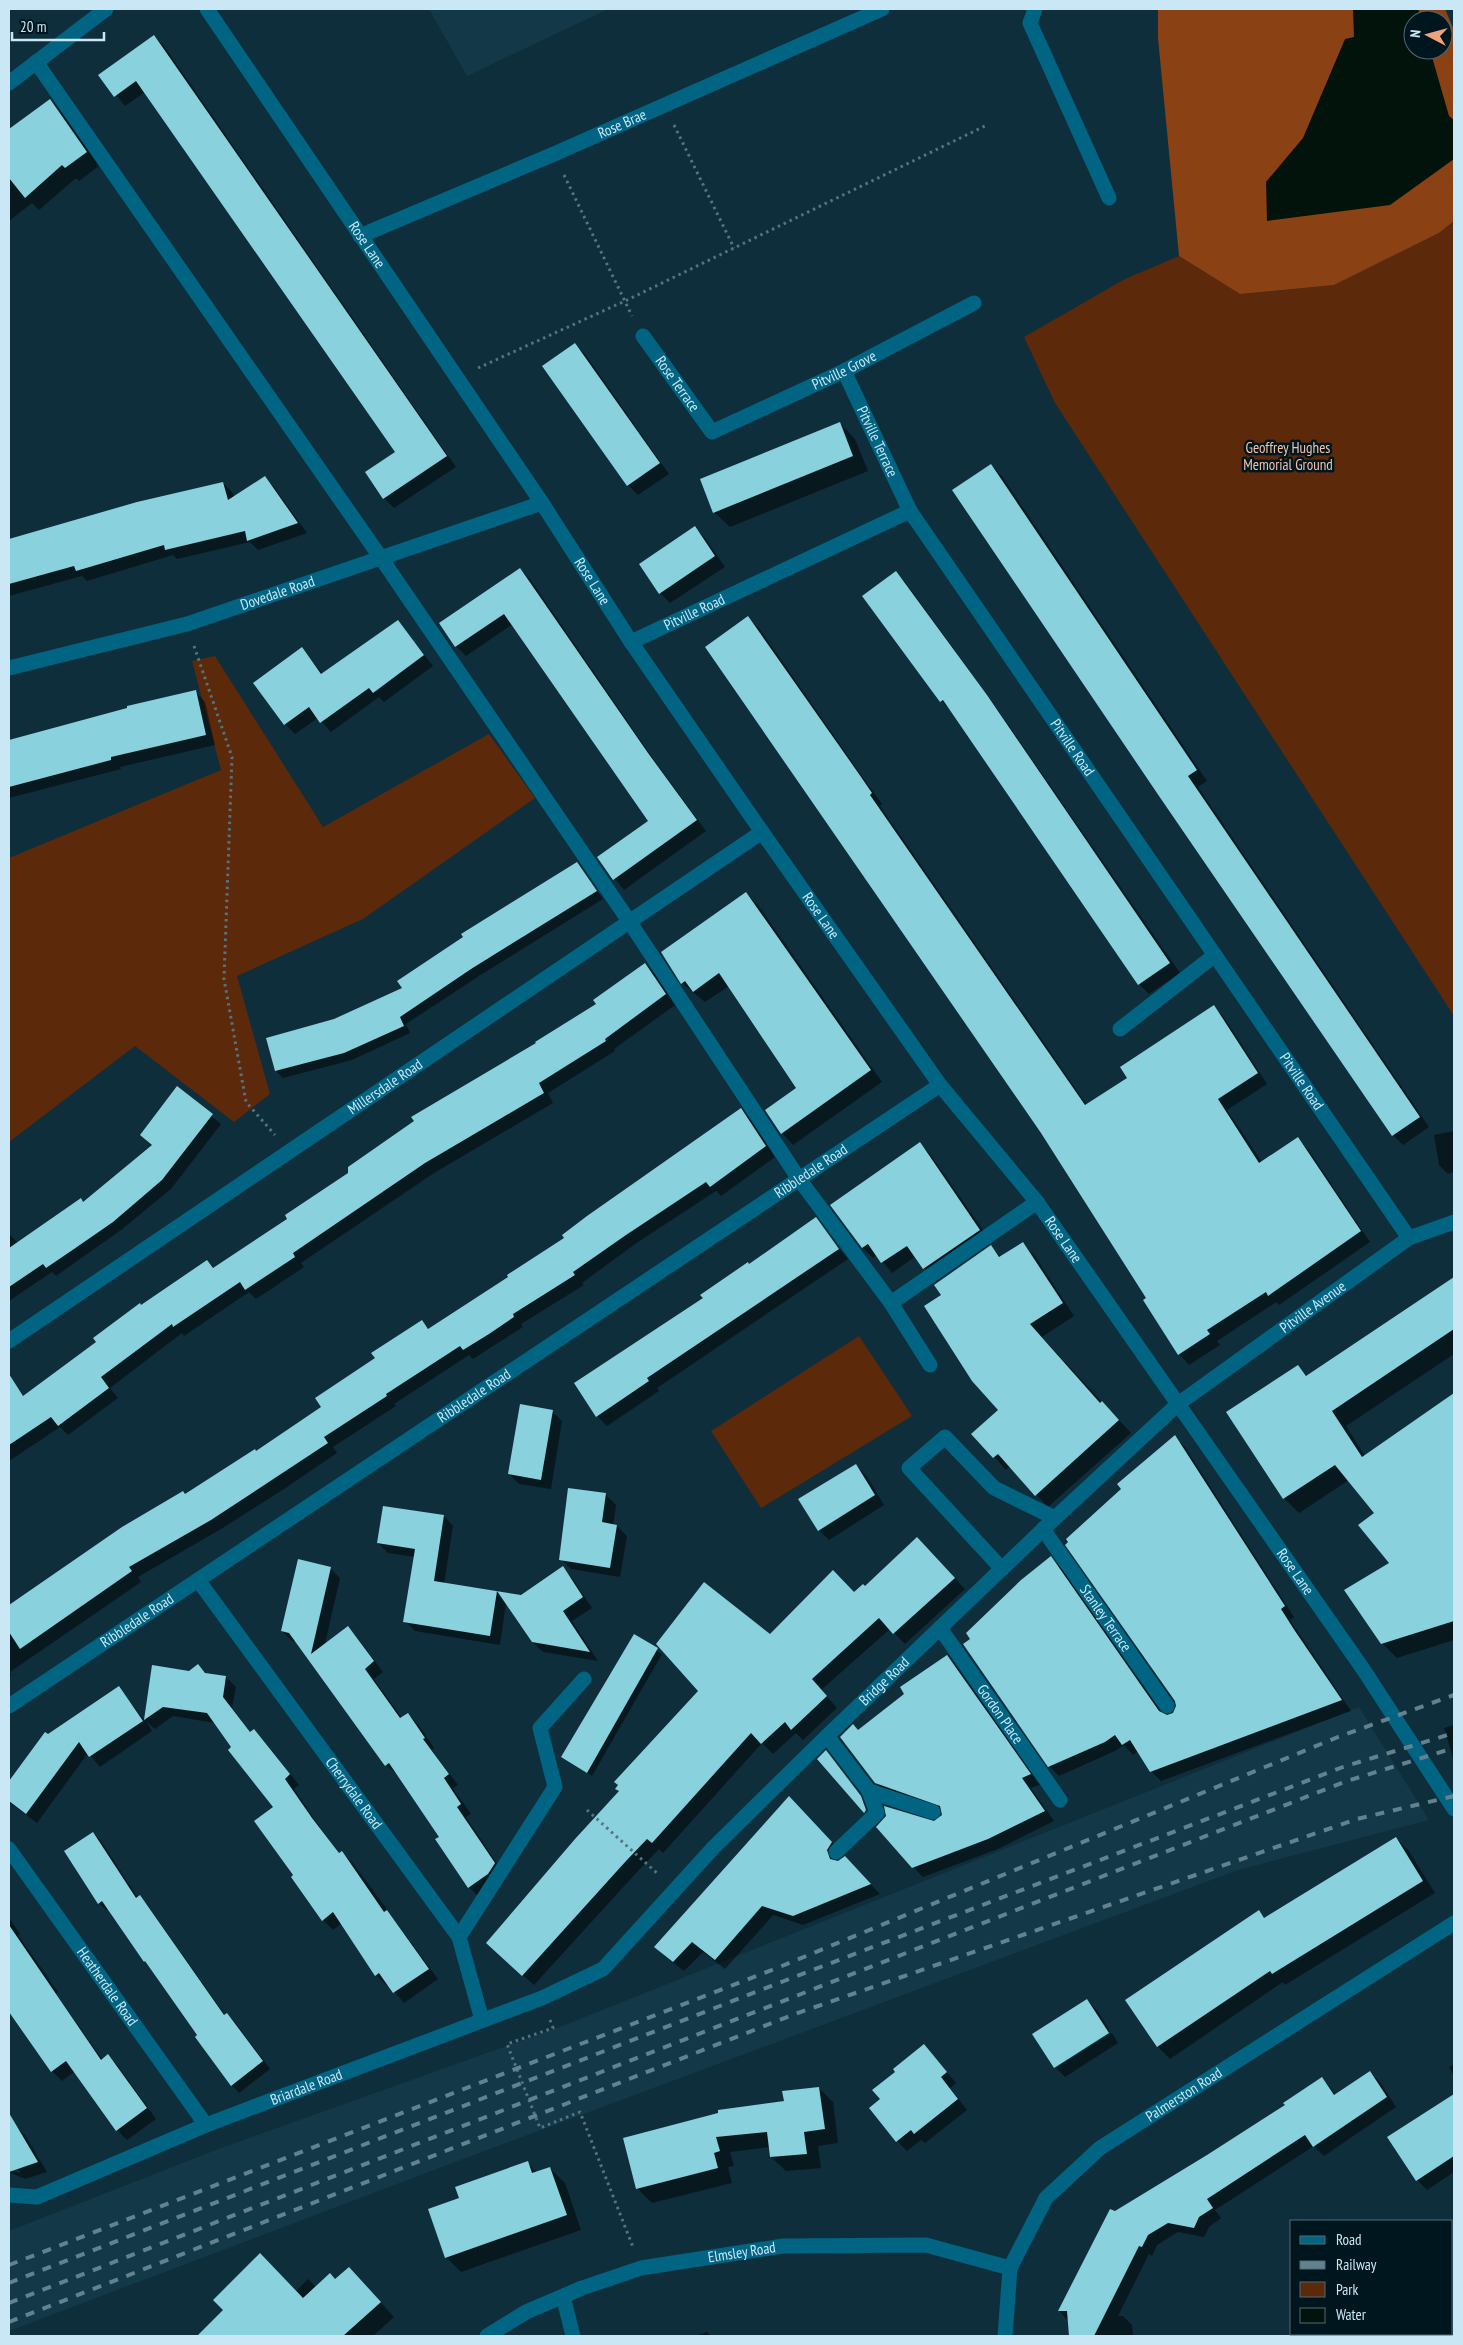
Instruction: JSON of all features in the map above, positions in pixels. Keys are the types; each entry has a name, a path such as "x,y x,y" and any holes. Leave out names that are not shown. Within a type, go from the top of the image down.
{"street":[{"path":"9,82 106,9"},
{"name":"Rose Lane","path":"207,9 542,503 631,642 762,832 940,1085 1036,1202 1362,1669 1454,1809"},
{"name":"Rose Brae","path":"360,236 554,154 882,9"},
{"path":"1035,9 1030,23 1109,198"},
{"path":"36,62 381,558 629,921 799,1179 891,1303 930,1365"},
{"name":"Pitville Grove","path":"712,432 844,371 974,303"},
{"name":"Rose Terrace","path":"643,336 712,432"},
{"name":"Pitville Terrace","path":"844,371 910,512"},
{"name":"Dovedale Road","path":"9,668 187,624 542,503"},
{"name":"Pitville Road","path":"631,642 910,512 1409,1238"},
{"name":"Millersdale Road","path":"9,1341 762,832"},
{"path":"1120,1029 1215,955"},
{"name":"Ribbledale Road","path":"9,1706 940,1085"},
{"path":"891,1303 1036,1202"},
{"name":"Pitville Avenue","path":"1178,1404 1409,1238 1454,1222"},
{"name":"Bridge Road","path":"603,1969 714,1847 1043,1529 1178,1404"},
{"path":"1002,1569 909,1468 945,1437 994,1488 1055,1518"},
{"name":"Stanley Terrace","path":"1043,1529 1167,1706"},
{"name":"Cherrydale Road","path":"198,1580 459,1938 482,2020"},
{"name":"Gordon Place","path":"940,1628 1060,1800"},
{"path":"459,1938 555,1787 540,1728 584,1679"},
{"path":"827,1736 870,1791 877,1813 836,1852"},
{"path":"870,1791 933,1812"},
{"name":"Heatherdale Road","path":"9,1848 206,2125"},
{"name":"Palmerston Road","path":"1005,2336 1010,2268 1046,2198 1100,2148 1454,1923"},
{"name":"Briardale Road","path":"9,2195 37,2197 206,2125 542,1998 603,1969"},
{"name":"Elmsley Road","path":"487,2336 526,2312 563,2296 641,2268 783,2246 926,2245 1010,2268"},
{"path":"563,2296 573,2336"}],"path":[{"path":"664,105 734,248"},
{"path":"457,378 625,301 986,126"},
{"path":"554,154 643,336"},
{"path":"187,624 232,757 224,979 246,1102 288,1151"},
{"path":"587,1810 675,1890"},
{"path":"553,2028 507,2044 540,2128 580,2112 641,2268"}],"shaded area":[{"path":"429,9 608,9 467,76"},
{"path":"1158,9 1445,9 1403,10 1403,60 1453,60 1453,28 1454,221 1439,233 1334,285 1240,294 1179,256 1158,38"},
{"path":"1359,1707 1429,1820 1238,1870 455,2162 9,2331 9,2231 221,2148 565,2025"}],"green space":[{"name":"Geoffrey Hughes Memorial Ground","path":"1454,221 1454,1016 1055,403 1024,337 1125,279 1179,256 1240,294 1334,285 1439,233"},
{"path":"215,656 323,827 489,734 535,798 363,919 237,976 270,1094 234,1122 135,1046 9,1142 9,858 221,770 192,661"},
{"path":"859,1336 912,1416 761,1508 711,1431"}],"water":[{"path":"1353,9 1418,9 1403,10 1403,60 1433,60 1449,116 1454,120 1454,159 1390,205 1267,221 1266,182 1303,138 1345,39 1354,37"}],"building":[{"path":"154,35 447,456 383,499 365,472 395,452 136,81 114,97 98,75"},
{"path":"50,99 87,152 65,168 62,165 25,198 9,178 9,129"},
{"path":"575,343 660,463 627,486 542,366"},
{"path":"840,422 853,456 713,513 700,479"},
{"path":"991,464 1197,770 1188,776 1420,1117 1392,1136 952,490"},
{"path":"265,476 298,523 247,541 245,531 165,550 164,545 76,571 74,566 9,584 9,539 137,502 223,482 228,500"},
{"path":"695,526 715,556 659,594 639,564"},
{"path":"520,568 648,753 697,820 613,880 597,857 648,821 504,614 455,647 439,623"},
{"path":"896,571 987,695 1170,963 1138,985 943,700 940,702 862,596"},
{"path":"748,616 859,774 872,793 870,795 1085,1105 1127,1078 1120,1067 1214,1005 1258,1073 1218,1099 1259,1163 1298,1137 1361,1231 1268,1296 1266,1292 1207,1330 1210,1334 1178,1355 1143,1300 1146,1298 1041,1133 705,647"},
{"path":"398,620 424,655 373,693 369,688 320,723 309,707 284,725 253,683 302,647 321,674"},
{"path":"196,690 206,735 111,757 111,760 9,787 9,740 127,708 127,706"},
{"path":"577,862 597,891 471,969 400,1017 404,1026 344,1053 275,1071 266,1038 334,1019 402,988 397,981 463,937 461,934"},
{"path":"746,892 871,1070 781,1134 765,1110 796,1088 719,973 693,992 685,981 681,984 661,952"},
{"path":"645,963 666,994 605,1039 606,1041 539,1083 544,1093 425,1163 293,1253 295,1257 245,1290 240,1282 173,1327 172,1324 101,1377 109,1388 58,1426 51,1417 9,1445 9,1374 23,1396 96,1342 93,1338 140,1303 141,1305 207,1260 213,1268 287,1219 285,1215 348,1173 348,1167 414,1121 411,1117 536,1043 596,1004 593,1000"},
{"path":"177,1086 213,1114 162,1180 113,1222 46,1268 43,1264 9,1287 9,1248 81,1198 83,1202 152,1145 140,1135"},
{"path":"741,1108 766,1146 710,1187 706,1182 626,1235 573,1272 575,1275 513,1314 514,1317 489,1334 463,1350 460,1346 386,1394 387,1396 324,1437 328,1443 211,1520 129,1567 132,1571 20,1649 9,1632 9,1605 122,1527 183,1491 185,1494 255,1449 256,1451 321,1407 315,1398 375,1358 371,1353 422,1320 428,1329 508,1277 507,1275 564,1238 562,1235 587,1216"},
{"path":"920,1142 980,1230 923,1269 907,1246 881,1263 868,1244 862,1248 830,1205"},
{"path":"816,1217 839,1249 647,1378 649,1381 596,1417 574,1383 703,1298 700,1295 748,1262 749,1264"},
{"path":"1023,1242 1063,1303 1030,1324 1100,1403 1102,1401 1119,1420 1035,1496 998,1454 993,1458 971,1434 998,1410 972,1381 924,1306 941,1295 934,1285 991,1245 999,1257"},
{"path":"1454,1277 1454,1329 1332,1411 1362,1457 1454,1393 1454,1621 1381,1644 1344,1590 1389,1563 1358,1525 1374,1513 1335,1465 1283,1499 1226,1412 1298,1365 1306,1376"},
{"path":"520,1404 553,1410 541,1480 508,1474"},
{"path":"1175,1435 1285,1606 1281,1609 1342,1700 1150,1772 1130,1740 1122,1745 1115,1735 1105,1742 1048,1767 963,1644 970,1639 966,1633 1021,1580 1051,1556 1159,1711 1167,1715 1173,1713 1176,1706 1175,1701 1065,1545 1068,1542 1066,1539 1121,1489 1117,1484"},
{"path":"856,1464 875,1495 818,1531 798,1499"},
{"path":"568,1488 606,1493 602,1522 617,1525 610,1568 559,1560"},
{"path":"383,1506 444,1515 434,1581 497,1591 490,1636 403,1622 415,1549 377,1543"},
{"path":"917,1537 955,1578 893,1634 879,1618 812,1679 827,1696 791,1730 785,1722 761,1744 751,1733 652,1843 647,1839 522,1976 486,1943 575,1839 619,1791 615,1789 618,1785 614,1782 698,1691 656,1644 704,1582 770,1634 833,1570 854,1592 863,1584 865,1586"},
{"path":"298,1559 331,1567 311,1654 348,1626 374,1661 365,1669 400,1718 408,1713 425,1738 423,1739 449,1774 444,1778 461,1804 457,1807 495,1863 488,1874 468,1888 435,1839 439,1837 389,1763 385,1766 289,1633 281,1631"},
{"path":"563,1566 583,1597 563,1611 590,1652 532,1642 497,1591 521,1595"},
{"path":"634,1634 658,1648 587,1773 561,1757"},
{"path":"947,1655 1031,1774 1022,1778 1045,1811 988,1839 912,1868 876,1827 886,1816 884,1806 934,1821 942,1815 940,1806 875,1783 840,1737 853,1724 858,1730 904,1694 900,1687"},
{"path":"198,1664 205,1673 226,1676 223,1697 250,1732 254,1729 290,1774 285,1779 312,1818 339,1853 342,1851 384,1912 387,1910 429,1969 393,1993 379,1973 375,1976 333,1912 322,1921 291,1877 293,1875 254,1821 273,1807 228,1750 231,1747 207,1713 163,1707 144,1720 152,1665 189,1671"},
{"path":"119,1686 143,1721 89,1757 79,1742 26,1814 9,1801 9,1781 45,1732 48,1734"},
{"path":"826,1750 861,1796 866,1810 864,1813 817,1759"},
{"path":"789,1796 832,1842 827,1850 830,1859 838,1861 845,1856 871,1884 793,1916 762,1906 715,1960 692,1942 673,1962 654,1947"},
{"path":"93,1832 136,1898 140,1895 224,2015 227,2013 263,2061 231,2086 195,2037 197,2035 102,1901 98,1904 64,1851"},
{"path":"1396,1837 1423,1881 1272,1974 1270,1971 1157,2047 1125,2000 1259,1910 1264,1918"},
{"path":"9,1925 101,2060 108,2054 147,2108 116,2131 66,2061 51,2072 9,2012"},
{"path":"1087,1999 1109,2033 1054,2068 1032,2034"},
{"path":"924,2044 947,2072 941,2077 958,2099 914,2134 911,2130 896,2142 869,2108 880,2099 872,2090 895,2072 893,2069"},
{"path":"1370,2071 1387,2097 1313,2147 1305,2135 1207,2199 1213,2208 1199,2217 1194,2228 1168,2223 1148,2235 1142,2247 1139,2246 1094,2336 1069,2336 1067,2311 1058,2311 1110,2209 1115,2211 1207,2155 1285,2105 1283,2103 1322,2077 1334,2095"},
{"path":"819,2087 825,2129 804,2132 807,2154 770,2157 767,2132 716,2137 720,2151 714,2153 718,2168 636,2189 623,2138 718,2113 718,2110 784,2101 782,2091"},
{"path":"1454,2094 1454,2156 1416,2181 1387,2137"},
{"path":"9,2113 38,2162 9,2172"},
{"path":"528,2161 532,2173 550,2167 567,2215 445,2258 428,2209 459,2198 455,2187"},
{"path":"260,2253 303,2298 330,2273 335,2279 349,2267 381,2302 343,2336 197,2336 223,2310 213,2300"}],"railway":[{"path":"9,2265 777,1968 1338,1737 1454,1695"},
{"path":"9,2283 784,1981 1343,1767 1454,1733"},
{"path":"9,2303 1347,1781 1454,1748"},
{"path":"9,2322 795,2014 1357,1819 1454,1796"}]}
